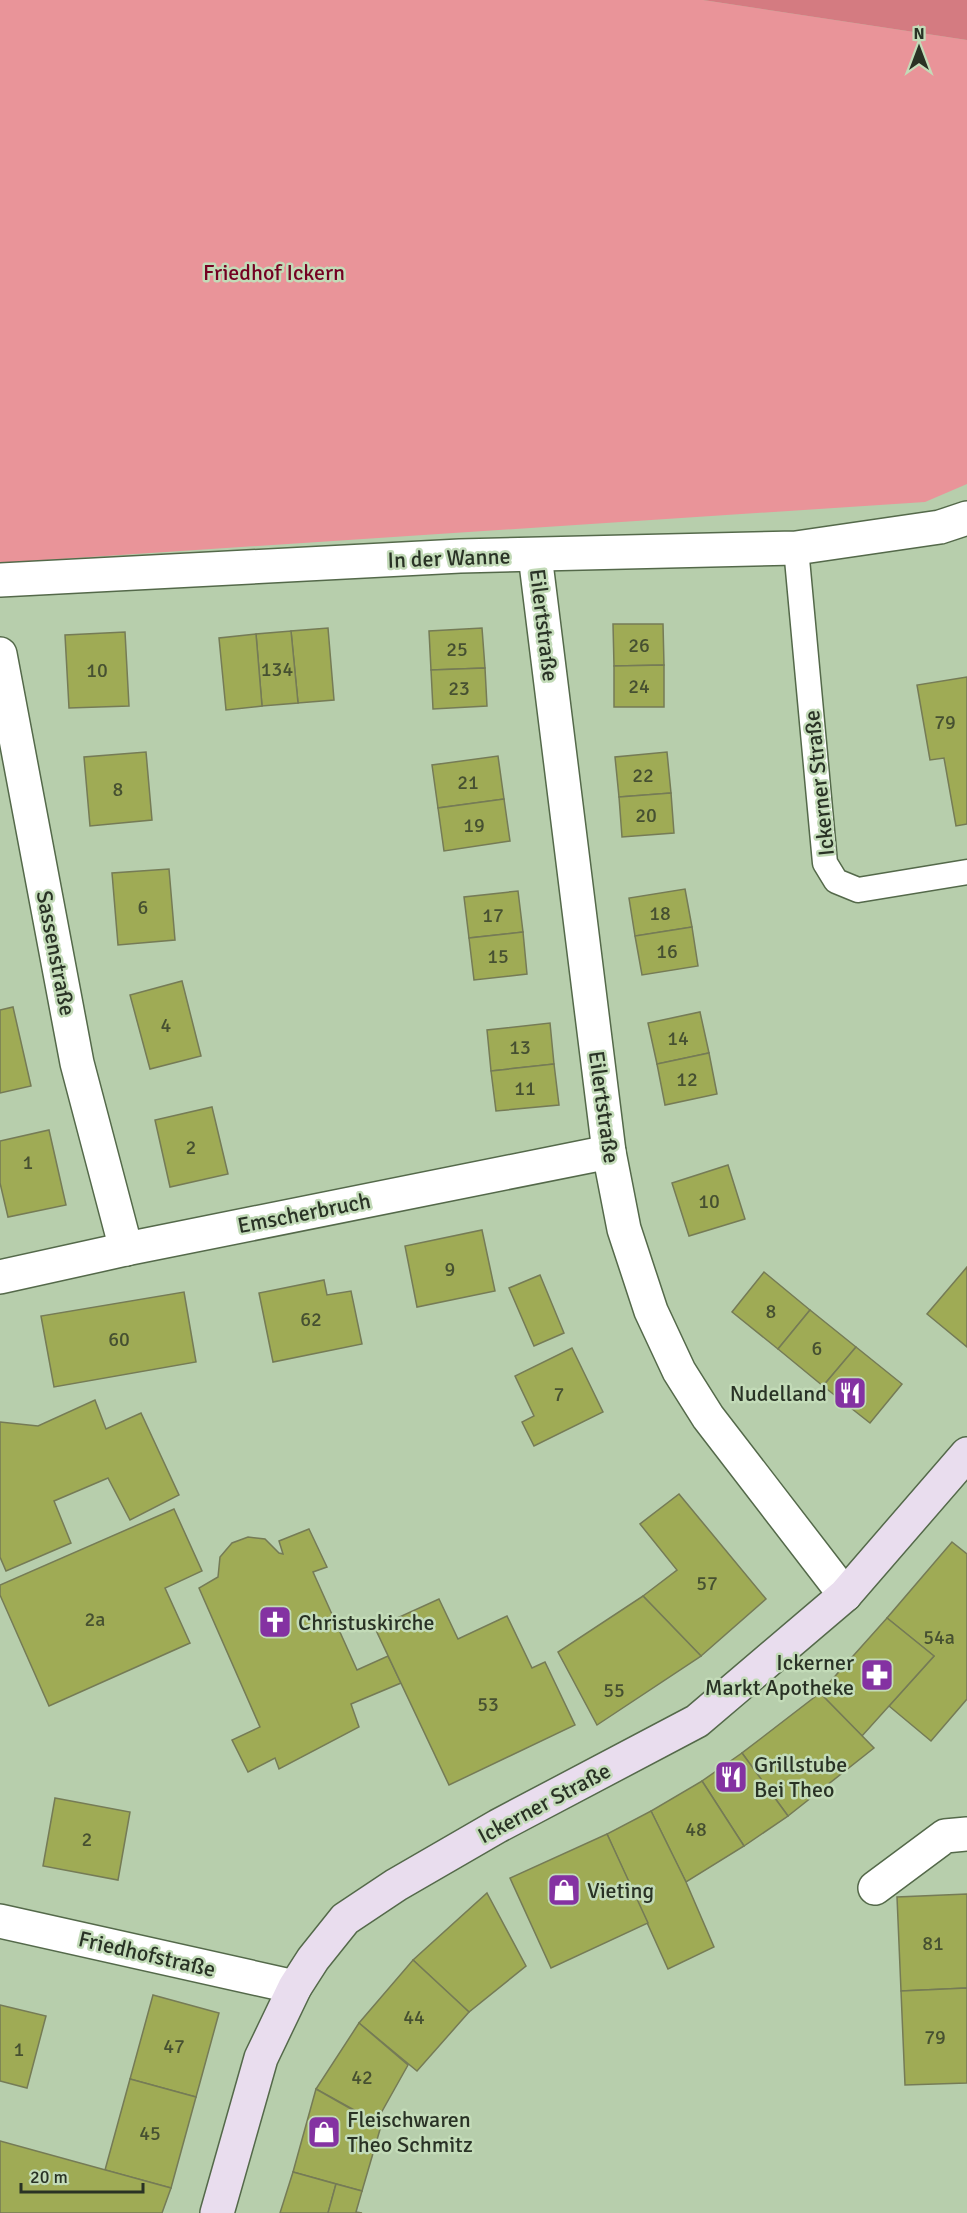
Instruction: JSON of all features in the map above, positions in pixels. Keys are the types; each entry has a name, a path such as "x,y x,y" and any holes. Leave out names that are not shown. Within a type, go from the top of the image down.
{"main road":[{"name":"Ickerner Straße","path":"217,2213 261,2058 295,1987 313,1959 345,1919 498,1826 697,1721 845,1595 967,1454"}],"street":[{"name":"In der Wanne","path":"0,580 460,556 796,548 940,527 967,518"},
{"name":"Eilertstraße","path":"535,555 609,1152 624,1229 651,1311 679,1371 708,1417 845,1595"},
{"name":"Sassenstraße","path":"0,654 77,1063 126,1249"},
{"name":"Emscherbruch","path":"0,1277 126,1249 609,1152"},
{"path":"875,1888 945,1836 967,1834"},
{"name":"Friedhofstraße","path":"0,1921 295,1987"}],"lane":[{"name":"Ickerner Straße","path":"796,548 825,863 836,881 858,890 967,872"}],"green space":[{"name":"Friedhof Ickern","path":"0,0 703,0 967,40 967,484 925,502 0,563"}],"shaded area":[{"path":"703,0 967,0 967,40"}],"building":[{"path":"613,624 663,624 664,665 614,666"},
{"path":"328,628 334,700 298,703 291,631"},
{"path":"482,628 485,668 431,670 429,631"},
{"path":"291,631 298,703 262,706 256,634"},
{"path":"125,632 129,706 69,708 65,635"},
{"path":"256,634 262,706 226,710 219,638"},
{"path":"664,665 664,707 614,707 614,666"},
{"path":"485,668 487,706 433,709 431,670"},
{"path":"967,677 967,824 956,826 944,758 930,760 917,685"},
{"path":"146,752 152,820 90,826 84,757"},
{"path":"667,752 671,793 619,797 615,757"},
{"path":"498,756 504,799 438,808 432,765"},
{"path":"671,793 674,833 622,837 619,797"},
{"path":"504,799 510,841 444,851 438,808"},
{"path":"169,869 175,940 118,945 112,873"},
{"path":"685,889 692,927 635,936 629,898"},
{"path":"518,891 523,932 469,938 464,897"},
{"path":"692,927 698,966 642,975 635,936"},
{"path":"523,932 527,974 474,980 469,938"},
{"path":"182,981 201,1056 150,1069 130,995"},
{"path":"13,1007 31,1086 0,1093 0,1010"},
{"path":"700,1012 709,1053 657,1064 648,1023"},
{"path":"550,1023 554,1064 491,1071 487,1030"},
{"path":"709,1053 717,1094 665,1105 657,1064"},
{"path":"554,1064 559,1105 496,1111 491,1071"},
{"path":"212,1107 228,1174 170,1187 155,1120"},
{"path":"49,1130 66,1205 8,1217 0,1183 0,1141"},
{"path":"728,1165 745,1219 689,1236 672,1183"},
{"path":"482,1230 495,1291 417,1307 405,1246"},
{"path":"967,1267 967,1347 927,1314"},
{"path":"764,1272 810,1310 778,1349 732,1312"},
{"path":"540,1275 564,1333 534,1346 509,1288"},
{"path":"324,1280 327,1295 351,1291 362,1344 273,1362 259,1293"},
{"path":"184,1292 196,1362 54,1387 41,1316"},
{"path":"810,1310 856,1347 823,1386 778,1349"},
{"path":"856,1347 902,1384 870,1423 823,1386"},
{"path":"572,1348 603,1412 534,1446 522,1422 534,1416 515,1376"},
{"path":"95,1400 106,1429 141,1413 179,1495 130,1520 108,1478 54,1501 71,1543 6,1571 0,1557 0,1422 38,1426"},
{"path":"679,1494 766,1599 701,1656 643,1596 677,1570 640,1524"},
{"path":"174,1509 202,1571 165,1588 190,1643 49,1706 0,1595 0,1585"},
{"name":"Christuskirche","path":"309,1529 327,1567 313,1572 357,1670 388,1656 401,1683 351,1704 359,1727 279,1769 275,1758 248,1772 232,1740 260,1727 199,1588 218,1577 220,1557 232,1543 248,1537 265,1539 283,1554 279,1541"},
{"path":"952,1542 967,1554 967,1699 931,1741 889,1706 934,1656 887,1618"},
{"path":"643,1596 701,1656 597,1725 558,1652"},
{"path":"439,1599 458,1639 507,1616 532,1668 545,1662 575,1725 449,1785 375,1628"},
{"name":"Ickerner Markt Apotheke","path":"887,1618 934,1656 862,1736 820,1693"},
{"path":"820,1693 874,1748 788,1816 742,1753"},
{"path":"742,1753 788,1816 744,1846 702,1781"},
{"path":"702,1781 744,1846 686,1882 651,1811"},
{"path":"55,1798 130,1812 118,1880 43,1866"},
{"path":"651,1811 686,1882 714,1947 668,1969 607,1834"},
{"path":"607,1834 648,1923 551,1968 510,1878"},
{"path":"487,1893 526,1966 469,2012 413,1960"},
{"path":"967,1894 967,1988 901,1991 897,1897"},
{"path":"413,1960 469,2012 417,2071 359,2023"},
{"path":"967,1988 967,2083 905,2085 901,1991"},
{"path":"153,1995 219,2013 196,2097 130,2079"},
{"path":"0,2005 46,2016 27,2088 0,2081"},
{"path":"359,2023 408,2065 376,2122 316,2089"},
{"path":"130,2079 196,2097 171,2188 105,2170"},
{"path":"316,2089 381,2126 362,2191 293,2172"},
{"path":"0,2141 171,2188 162,2213 0,2213"},
{"path":"293,2172 336,2184 328,2213 280,2213"},
{"path":"336,2184 362,2191 356,2212 362,2213 328,2213"}],"place":[{"name":"Nudelland","path":"850,1393"},
{"name":"Christuskirche","path":"275,1622"},
{"name":"Ickerner Markt Apotheke","path":"877,1675"},
{"name":"Grillstube Bei Theo","path":"731,1777"},
{"name":"Vieting","path":"564,1890"},
{"name":"Fleischwaren Theo Schmitz","path":"324,2132"}]}
